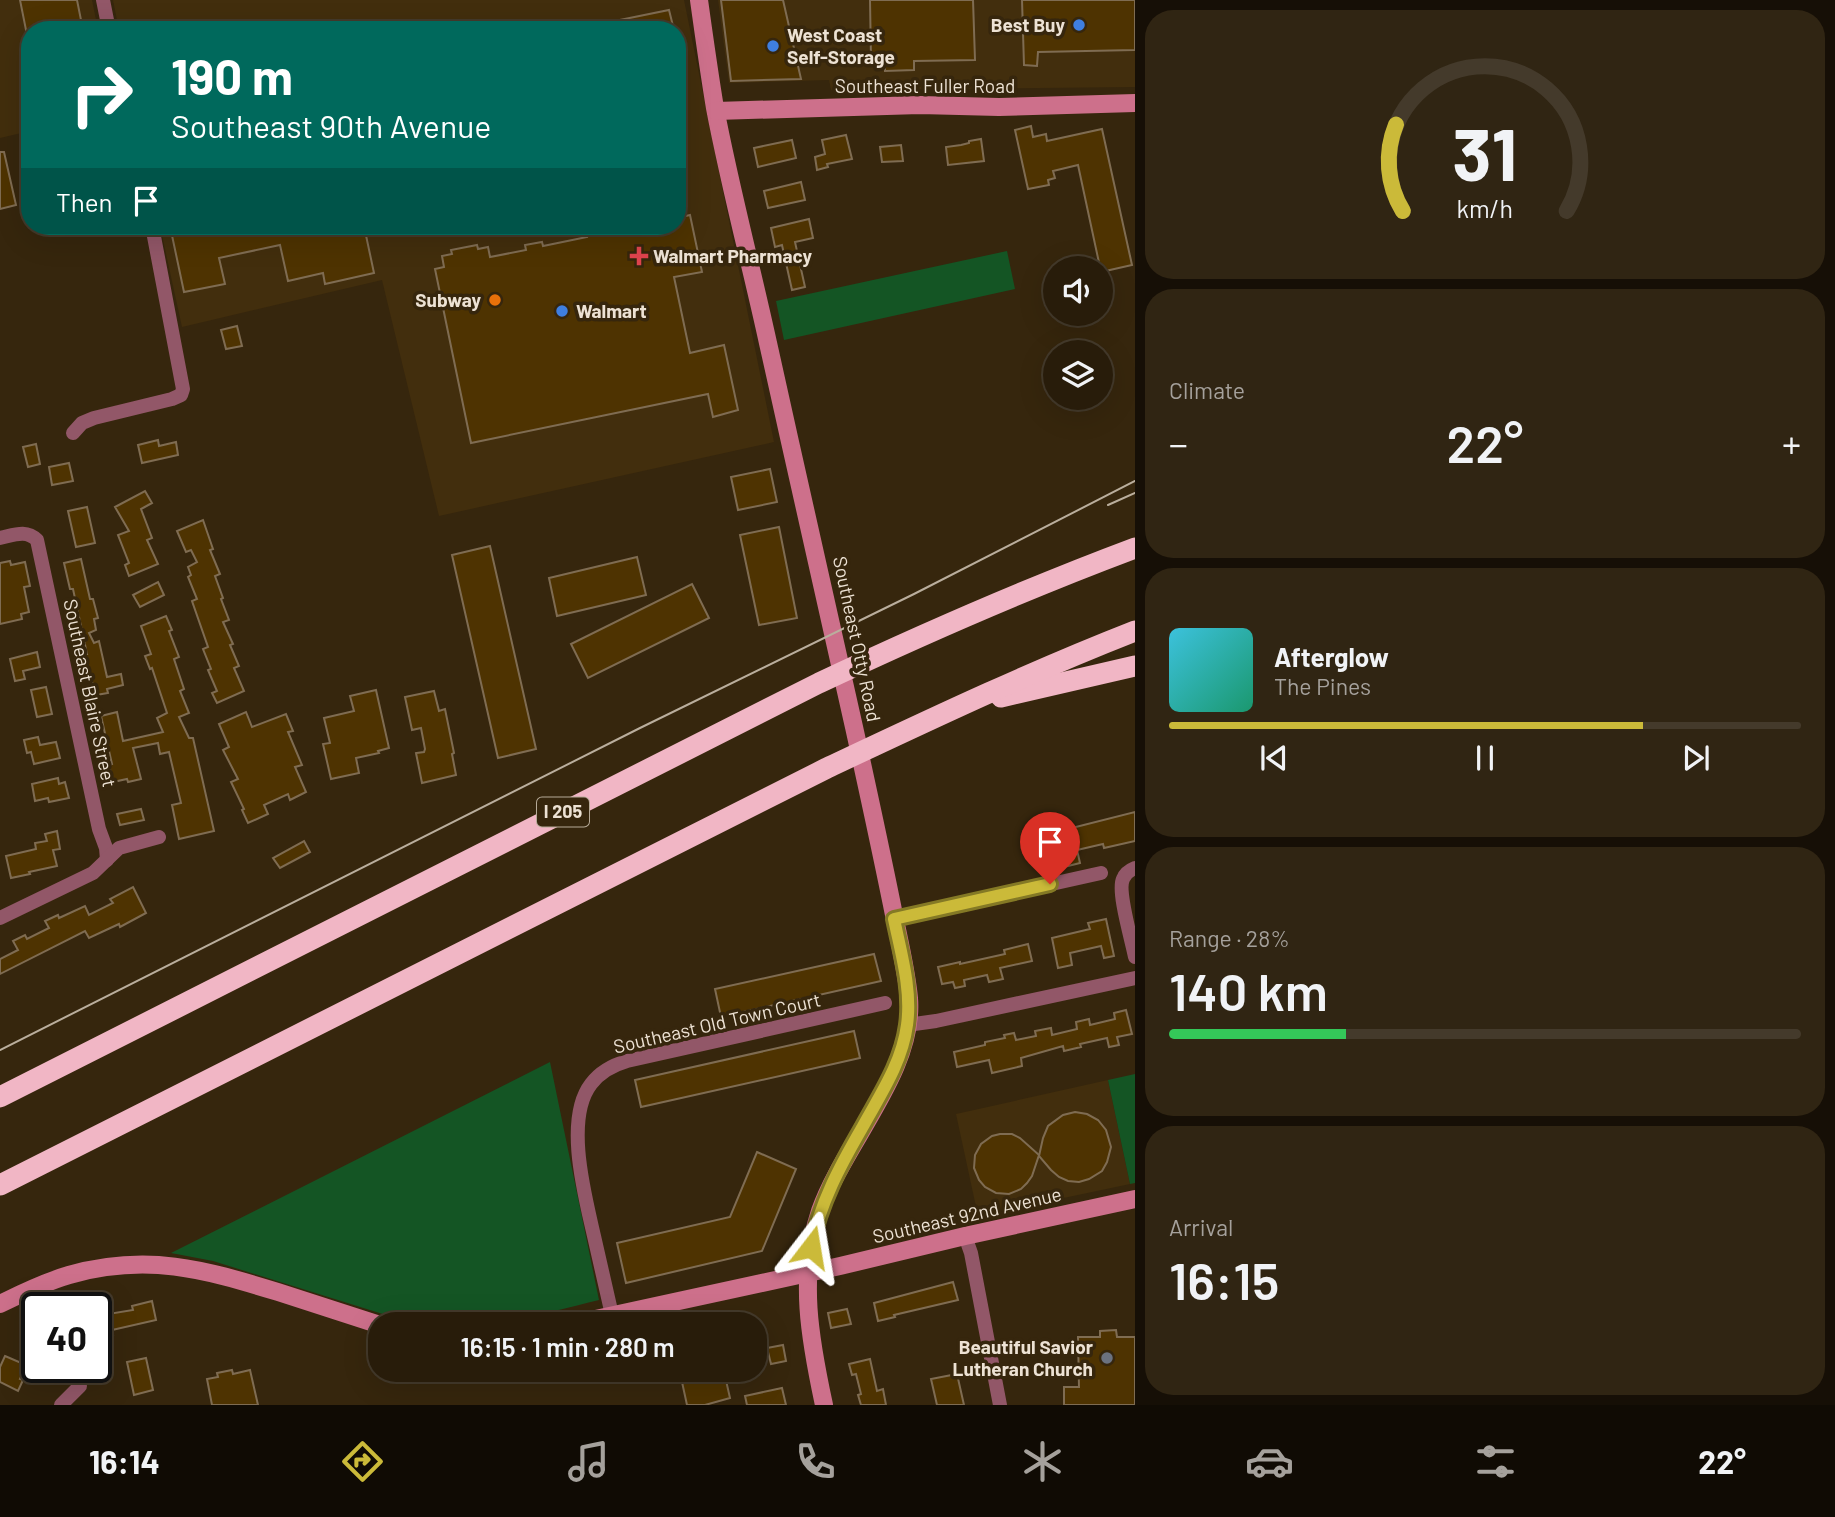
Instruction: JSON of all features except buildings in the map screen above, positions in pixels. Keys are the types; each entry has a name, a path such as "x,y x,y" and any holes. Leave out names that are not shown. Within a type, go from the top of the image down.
{"highway":[{"name":"I 205","path":"0,1097 819,683 1007,598 1135,548"},
{"path":"0,1185 827,768 1063,659 1135,631"},
{"path":"954,708 1135,666"}],"street":[{"path":"103,0 107,21"},
{"name":"Southeast Otty Road","path":"699,0 716,111 779,398 829,608 909,998 901,1053 890,1079 840,1166 816,1226 808,1273 808,1322 824,1405"},
{"name":"Southeast Fuller Road","path":"716,111 920,105 999,107 1135,103"},
{"path":"73,433 82,423 94,418 181,395 183,389 154,235"},
{"name":"Southeast Blaire Street","path":"0,538 26,533 37,540 107,860"},
{"path":"0,918 93,873 119,848 159,837"},
{"path":"1135,868 1127,873 1121,883 1135,957"},
{"path":"894,919 1101,873"},
{"path":"907,1025 1135,978"},
{"name":"Southeast Old Town Court","path":"611,1312 579,1159 579,1119 590,1084 616,1064 885,1003"},
{"name":"Southeast 92nd Avenue","path":"626,1312 1135,1199"},
{"path":"965,1236 971,1253 1000,1405"},
{"path":"0,1304 40,1285 82,1272 116,1266 162,1264 226,1276 368,1321"},
{"path":"61,1405 80,1386"}],"shaded area":[{"path":"0,0 92,0 96,21 21,21 21,133 0,138"},
{"path":"113,0 684,0 774,442 439,516 382,280 182,327 162,235 686,235 686,21 117,21"},
{"path":"718,0 1135,0 1135,87 831,90 829,80 729,83"},
{"path":"1108,1080 1130,1184 978,1216 956,1114"}],"green space":[{"path":"1007,251 1015,289 784,340 776,301"},
{"path":"550,1062 599,1300 550,1312 376,1312 213,1261 171,1253"},
{"path":"1135,1074 1135,1183 1130,1184 1108,1080"}],"tram line":[{"path":"0,1050 1135,481"},
{"path":"1108,505 1135,493"}],"place":[{"name":"Best Buy","path":"1079,25"},
{"name":"West Coast Self-Storage","path":"773,46"},
{"name":"Walmart Pharmacy","path":"639,256"},
{"name":"Subway","path":"495,300"},
{"name":"Walmart","path":"562,311"},
{"name":"Beautiful Savior Lutheran Church","path":"1107,1358"}],"route":[{"path":"811,1247 829,1189 890,1079 905,1039 909,998 894,919 1050,884"}]}
